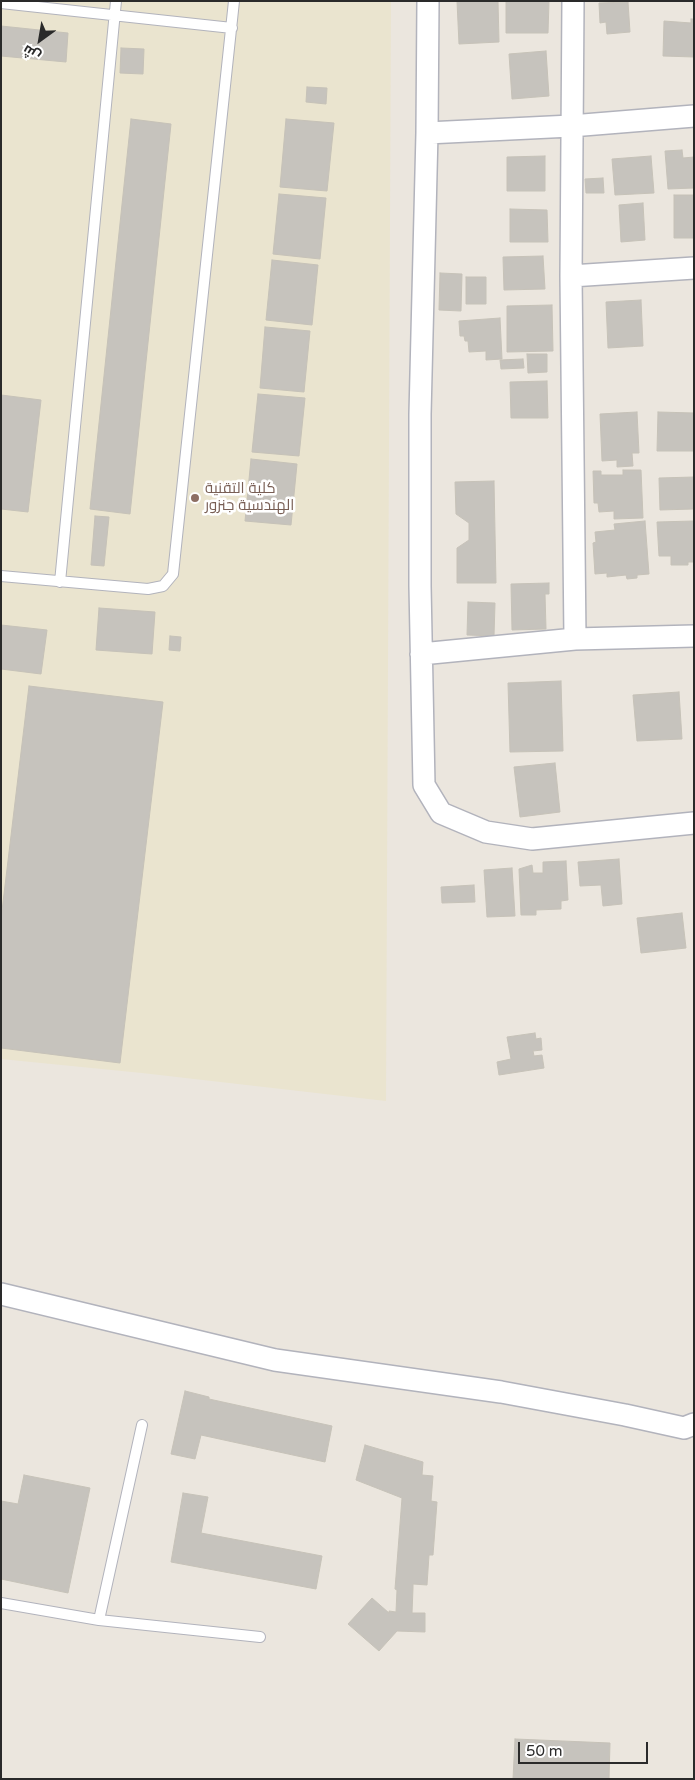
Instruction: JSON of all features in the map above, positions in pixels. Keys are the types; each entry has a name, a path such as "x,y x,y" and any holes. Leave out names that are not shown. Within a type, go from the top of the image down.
{"street":[{"path":"428,1 427,133 420,414 421,654 424,785 441,813 486,832 532,839 694,823"},
{"path":"573,1 571,276 575,639"},
{"path":"427,133 571,126 694,116"},
{"path":"571,276 694,268"},
{"path":"421,654 575,639 694,636"},
{"path":"1,1294 275,1360 501,1392 626,1415 684,1428 694,1424"}],"lane":[{"path":"60,582 116,1"},
{"path":"1,576 155,588 163,586 173,574 234,1"},
{"path":"1,3 232,28"},
{"path":"99,1620 142,1425"},
{"path":"1,1603 99,1620 260,1638"}],"shaded area":[{"name":"كلية التقنية الهندسية جنزور","path":"1,1 391,1 386,1101 1,1059"}],"building":[{"path":"457,1 498,1 499,42 459,44"},
{"path":"506,1 549,1 548,33 506,33"},
{"path":"628,2 630,32 607,34 606,22 600,23 599,3"},
{"path":"691,19 694,19 694,57 663,56 664,21 691,23"},
{"path":"1,26 68,33 66,62 1,56"},
{"path":"121,48 144,49 143,74 120,73"},
{"path":"546,51 549,96 512,99 509,54"},
{"path":"307,87 327,88 326,104 306,102"},
{"path":"131,119 171,124 130,514 90,509"},
{"path":"286,119 334,123 327,191 280,187"},
{"path":"682,150 683,158 694,157 694,188 668,189 665,151"},
{"path":"545,156 545,191 507,191 507,157"},
{"path":"651,156 654,193 615,195 612,159"},
{"path":"603,178 604,193 586,193 585,179"},
{"path":"279,194 326,198 320,259 273,254"},
{"path":"674,195 694,195 694,238 674,238"},
{"path":"643,203 645,240 621,242 619,205"},
{"path":"510,209 547,210 548,242 510,242"},
{"path":"543,256 545,289 504,290 503,257"},
{"path":"272,260 318,265 312,325 266,320"},
{"path":"440,273 462,274 461,311 439,310"},
{"path":"466,277 486,277 486,304 466,304"},
{"path":"641,300 643,346 608,348 606,302"},
{"path":"552,305 553,351 507,352 507,306"},
{"path":"500,318 502,359 486,360 486,351 469,352 468,341 465,341 464,336 460,336 459,321"},
{"path":"265,327 310,331 304,392 260,388"},
{"path":"527,354 547,354 547,372 528,373"},
{"path":"523,359 524,368 501,369 500,360"},
{"path":"547,381 548,418 511,418 510,382"},
{"path":"258,394 305,398 299,456 252,452"},
{"path":"1,395 41,400 28,512 1,509"},
{"path":"637,412 639,453 632,453 633,466 617,467 617,460 602,461 600,414"},
{"path":"658,412 694,413 694,451 657,451"},
{"path":"251,459 297,464 291,525 245,521"},
{"path":"623,470 641,470 643,518 614,519 614,511 599,512 598,503 594,503 593,471 601,471 601,475 623,475"},
{"path":"694,477 694,509 660,510 659,478"},
{"path":"494,481 496,583 457,583 457,548 469,540 469,523 456,514 455,482"},
{"path":"95,516 109,517 104,566 91,565"},
{"path":"645,521 649,574 637,575 637,578 627,579 626,575 607,577 607,573 595,574 593,543 596,542 595,532 615,530 614,524"},
{"path":"694,521 694,562 688,562 688,565 671,565 671,556 659,556 657,522"},
{"path":"549,583 549,594 545,594 546,629 512,630 511,584"},
{"path":"468,602 495,603 494,636 467,635"},
{"path":"99,608 155,612 152,654 96,650"},
{"path":"1,625 47,630 41,674 1,669"},
{"path":"170,636 181,637 180,651 169,650"},
{"path":"561,681 563,751 510,752 508,683"},
{"path":"29,686 163,702 120,1063 1,1048 1,919"},
{"path":"679,692 682,739 637,741 633,695"},
{"path":"555,763 560,812 520,817 514,767"},
{"path":"619,859 622,904 603,906 601,885 580,886 578,862"},
{"path":"566,861 568,900 561,901 561,909 536,910 536,915 521,915 519,869 532,865 533,873 543,873 543,862"},
{"path":"512,868 515,916 487,917 484,870"},
{"path":"474,885 475,902 442,903 441,887"},
{"path":"682,913 686,948 641,953 637,918"},
{"path":"535,1033 536,1039 541,1038 542,1050 533,1051 534,1056 542,1055 544,1068 499,1075 497,1062 511,1059 507,1037"},
{"path":"185,1391 209,1397 209,1399 332,1426 325,1462 201,1435 195,1459 171,1454"},
{"path":"365,1445 423,1462 422,1475 433,1476 431,1501 437,1502 433,1555 429,1555 427,1585 413,1584 412,1613 425,1613 425,1632 397,1631 379,1651 348,1624 372,1598 389,1613 389,1611 396,1612 397,1590 395,1589 402,1498 356,1480"},
{"path":"24,1475 90,1488 68,1593 1,1579 1,1501 18,1504"},
{"path":"183,1493 208,1497 201,1533 322,1556 316,1589 171,1562"},
{"path":"515,1739 610,1743 609,1779 513,1779"}],"place":[{"name":"كلية التقنية الهندسية جنزور","path":"195,498"}]}
